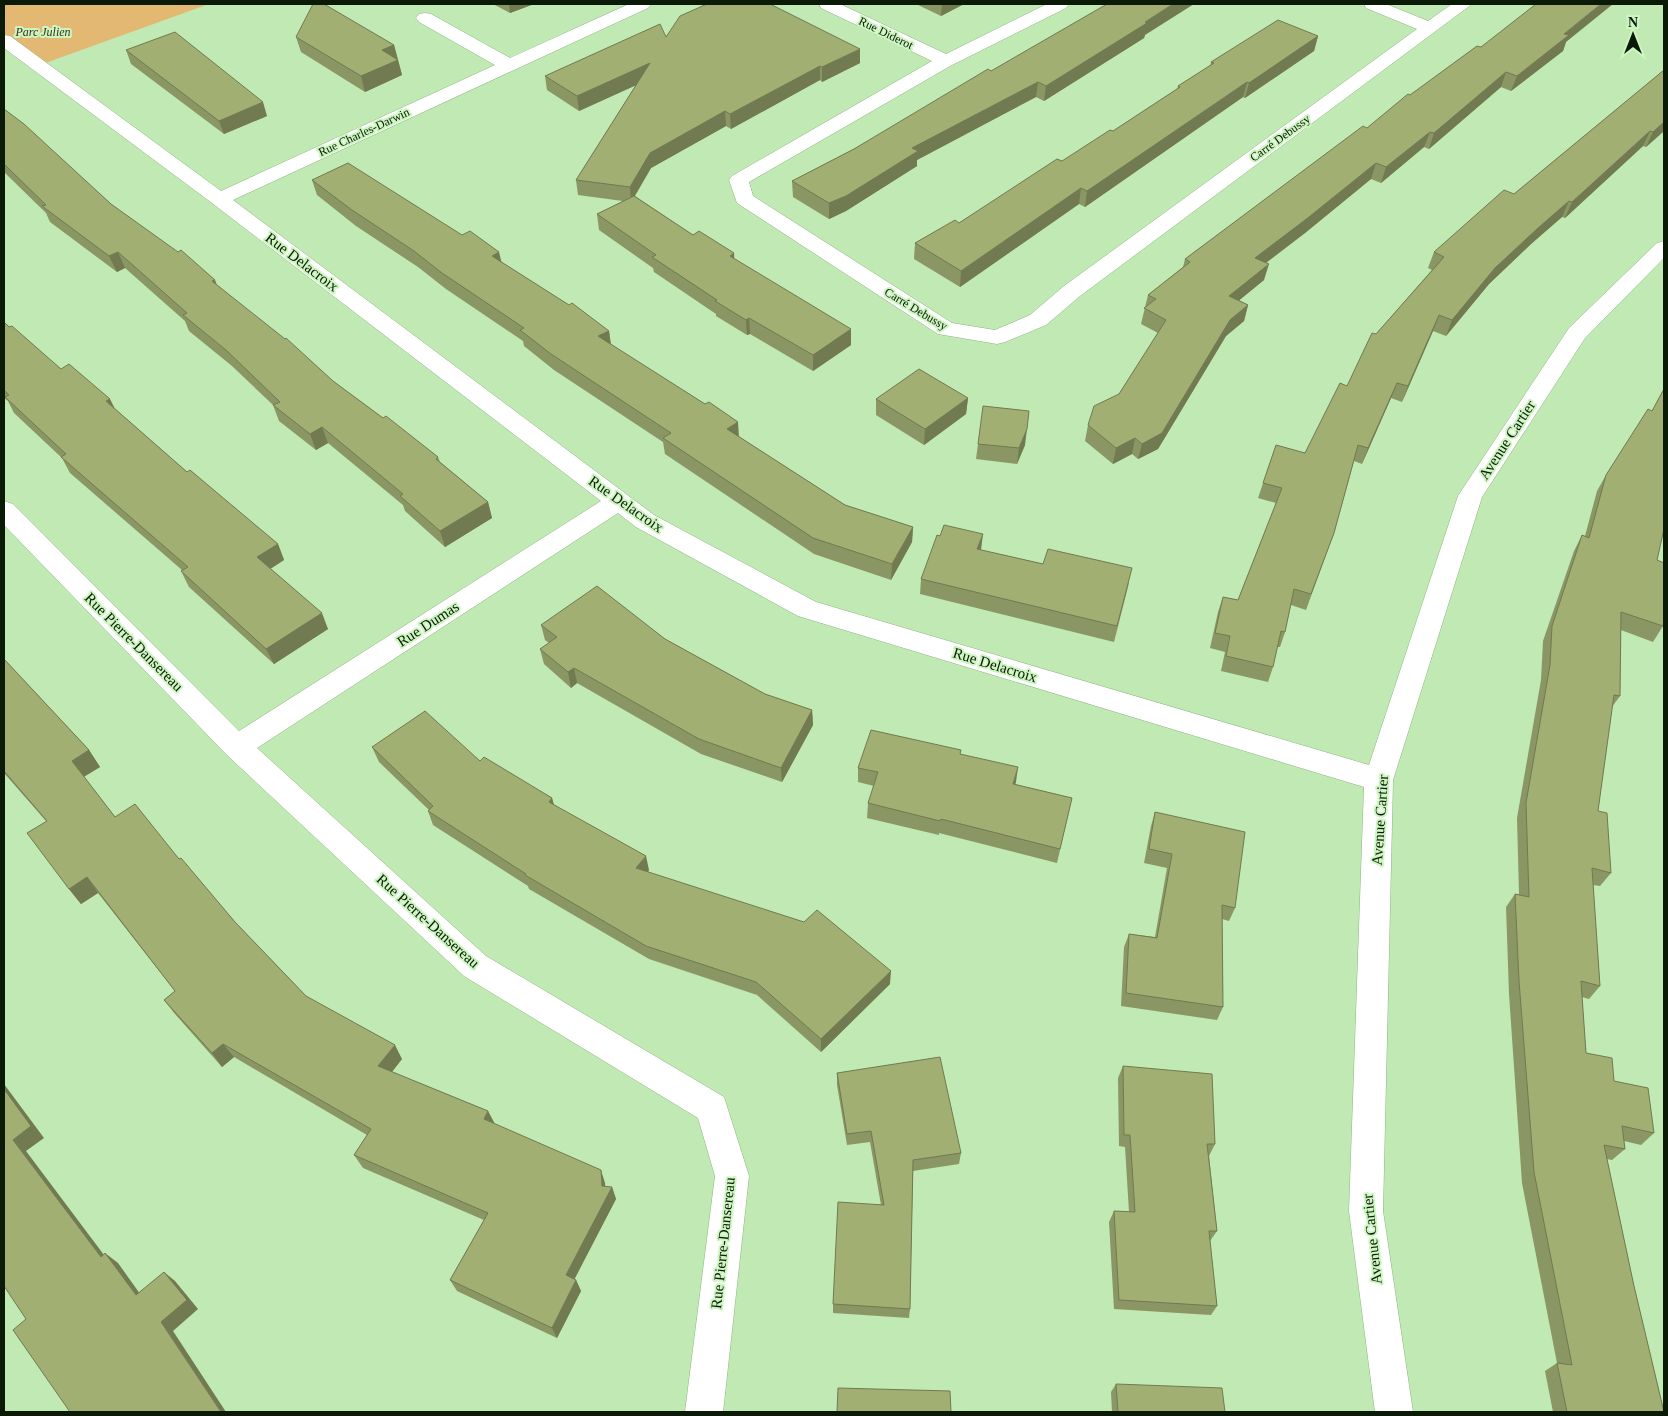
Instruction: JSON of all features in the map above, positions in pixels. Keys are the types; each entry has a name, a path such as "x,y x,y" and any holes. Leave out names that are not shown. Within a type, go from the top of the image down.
{"street":[{"name":"Rue Charles-Darwin","path":"219,199 642,4"},
{"name":"Rue Diderot","path":"827,4 946,61"},
{"name":"Carré Debussy","path":"1060,4 946,61 740,180 744,199 946,329 997,337 1038,320 1072,291 1463,4"},
{"path":"1372,4 1429,28"},
{"path":"425,18 509,65"},
{"name":"Rue Delacroix","path":"4,40 219,199 645,521 808,609 1379,780"},
{"name":"Avenue Cartier","path":"1394,1412 1366,1211 1379,780 1470,496 1577,333 1664,247"},
{"name":"Rue Dumas","path":"238,747 619,501"},
{"name":"Rue Pierre-Dansereau","path":"4,510 238,747 475,966 712,1108 732,1176 704,1412"}],"green space":[{"name":"Parc Julien","path":"4,4 209,4 37,66 4,38"}],"building":[{"path":"313,4 324,4 394,45 382,50 398,60 361,76 296,37"},
{"path":"707,4 770,4 860,49 822,67 820,66 730,114 725,111 650,153 630,187 576,180 650,63 577,96 545,76 660,24 666,37 680,16"},
{"path":"1107,4 1173,4 1145,22 1147,23 1046,86 1038,82 912,148 918,151 846,196 829,203 792,181 854,149 988,69 991,71"},
{"path":"1536,4 1601,4 1564,34 1569,35 1517,76 1506,72 1434,133 1430,132 1386,167 1376,163 1255,258 1269,264 1229,296 1248,305 1230,320 1162,433 1142,444 1135,438 1116,448 1088,425 1094,406 1119,394 1166,320 1144,308 1156,299 1148,295 1190,262 1185,259 1363,126 1367,128 1408,94 1410,95 1477,46 1481,47"},
{"path":"1278,20 1318,36 1087,191 1081,188 961,271 915,243 955,220 959,223 1057,159 1062,161 1110,130 1113,131 1214,63 1211,62"},
{"path":"175,32 263,102 219,121 126,50"},
{"path":"1664,70 1664,122 1653,132 1650,131 1572,202 1569,201 1495,268 1452,320 1439,315 1408,386 1397,383 1368,448 1358,445 1334,533 1311,594 1294,589 1285,632 1281,631 1273,667 1226,656 1230,636 1215,633 1223,597 1238,600 1282,488 1263,483 1276,445 1305,453 1340,383 1347,386 1372,333 1376,334 1444,257 1434,252 1504,190 1514,194"},
{"path":"4,109 24,124 111,204 178,252 181,250 215,280 212,281 286,338 333,381 383,418 386,416 438,457 436,459 488,502 440,531 400,496 403,494 322,427 310,434 273,405 280,402 226,350 183,315 187,313 118,252 109,256 42,206 46,205 4,164"},
{"path":"348,163 462,235 470,231 499,252 492,256 569,305 572,303 609,331 598,336 705,404 709,402 738,422 727,429 845,505 913,527 892,564 813,538 663,438 671,433 551,354 520,330 524,328 442,273 414,251 352,210 312,180"},
{"path":"634,196 693,235 699,231 734,253 730,256 851,329 813,355 749,318 746,320 715,301 717,300 652,257 656,255 597,214"},
{"path":"4,322 9,327 12,326 61,369 69,364 110,399 106,401 187,472 190,470 278,544 257,557 322,613 266,649 181,571 188,567 61,457 66,454 5,397 9,395 4,390"},
{"path":"919,369 968,398 925,429 876,399"},
{"path":"1664,389 1664,529 1657,560 1664,563 1664,622 1663,626 1621,612 1620,696 1614,695 1598,811 1607,813 1611,873 1592,868 1600,986 1581,981 1586,1053 1612,1058 1614,1081 1648,1088 1654,1133 1622,1126 1625,1149 1604,1145 1634,1286 1664,1412 1567,1412 1557,1363 1572,1365 1534,1172 1519,981 1515,894 1529,897 1526,803 1550,665 1552,626 1582,535 1589,538 1606,475 1648,409 1652,411"},
{"path":"983,406 1029,411 1027,429 1019,448 978,444"},
{"path":"944,525 983,534 977,549 1043,564 1048,549 1132,568 1117,626 921,579 937,535 940,536"},
{"path":"597,586 665,639 765,694 812,710 781,768 699,739 574,668 568,672 540,649 557,637 541,625"},
{"path":"4,659 89,750 72,761 115,817 135,804 179,859 181,858 235,922 306,996 395,1045 378,1066 488,1111 484,1119 601,1170 602,1186 612,1187 566,1275 576,1280 552,1328 450,1280 488,1213 354,1155 371,1129 223,1044 212,1053 164,1000 175,991 87,877 69,889 27,833 47,821 4,771"},
{"path":"425,711 480,761 484,757 552,798 549,802 646,856 636,868 804,922 817,910 891,971 821,1039 756,982 646,946 525,875 428,811 433,806 372,747"},
{"path":"871,730 961,750 960,754 1018,767 1013,784 1072,798 1060,849 868,803 878,772 858,768"},
{"path":"1155,812 1245,832 1235,908 1222,905 1223,1007 1126,993 1129,934 1157,938 1172,854 1149,849"},
{"path":"940,1057 961,1153 913,1160 910,1309 833,1304 838,1202 884,1205 871,1131 847,1134 837,1073"},
{"path":"1123,1066 1212,1074 1215,1144 1207,1144 1217,1231 1209,1231 1217,1306 1119,1300 1114,1211 1135,1212 1130,1135 1124,1135"},
{"path":"4,1089 31,1126 13,1140 101,1257 105,1253 136,1295 164,1272 187,1300 161,1322 221,1412 70,1412 13,1330 26,1319 4,1286"},
{"path":"1116,1384 1222,1388 1225,1412 1118,1412"},
{"path":"838,1388 950,1391 951,1412 837,1412"}]}
